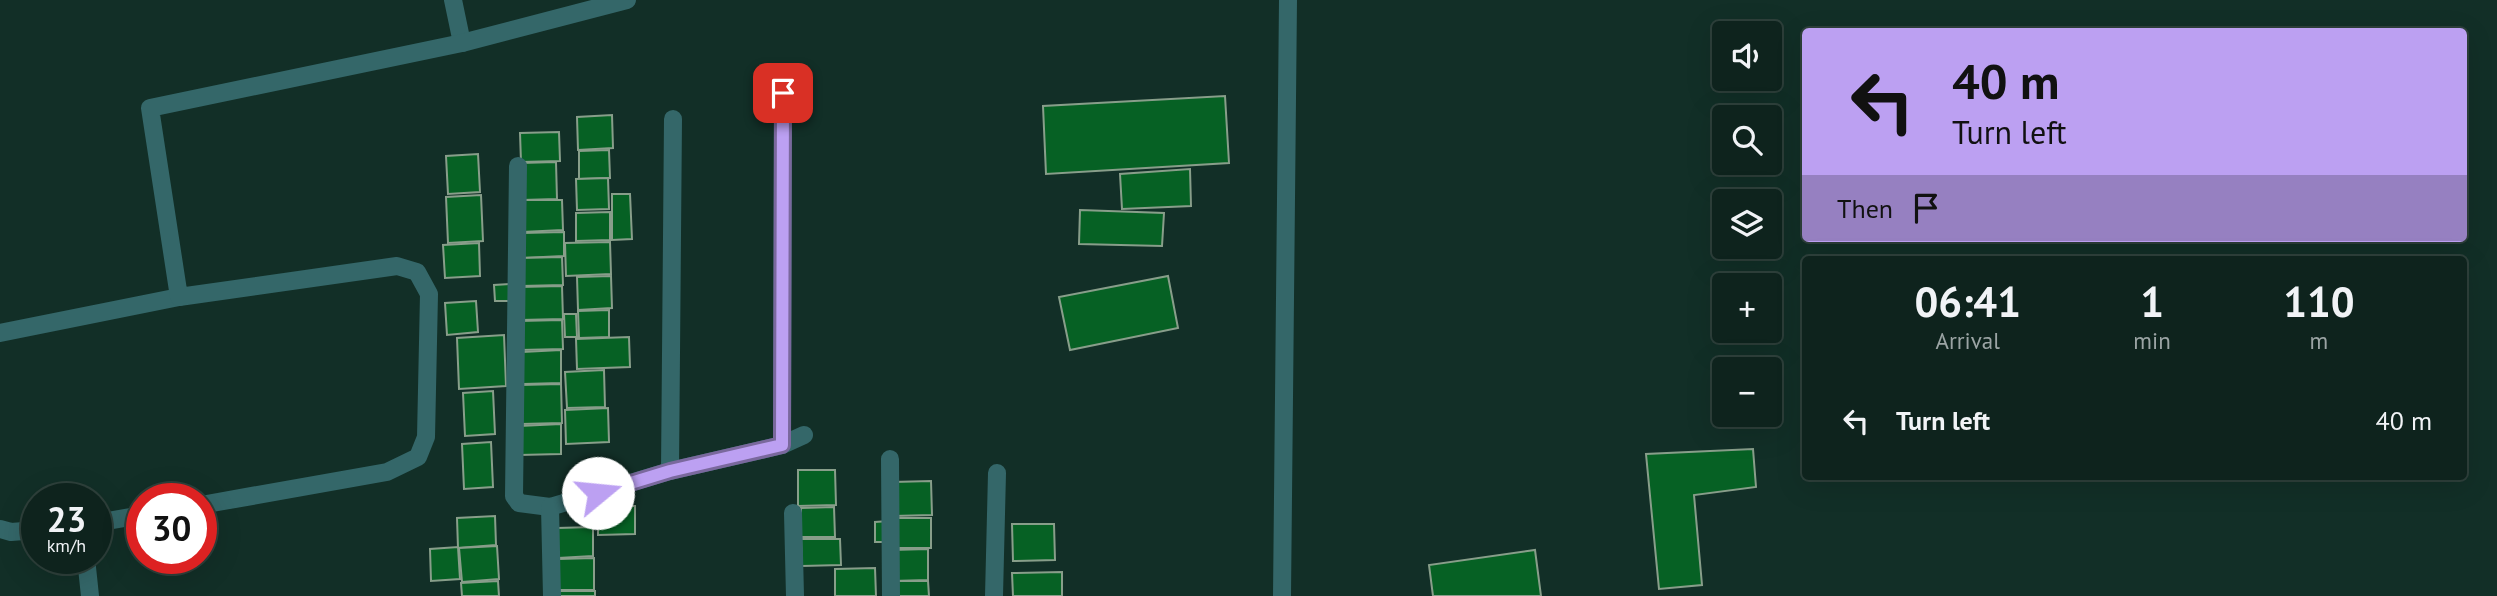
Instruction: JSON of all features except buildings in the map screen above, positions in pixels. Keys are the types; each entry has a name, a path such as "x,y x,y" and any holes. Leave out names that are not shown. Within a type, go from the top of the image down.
{"street":[{"path":"453,0 462,43"},
{"path":"179,298 150,108 462,43 627,0"},
{"path":"1282,596 1288,0"},
{"path":"782,445 783,93"},
{"path":"670,471 673,119"},
{"path":"518,166 514,496 519,503 550,507 670,471 782,445 804,435"},
{"path":"0,332 179,298 397,266 417,272 429,294 426,437 418,457 387,472 217,502"},
{"path":"890,459 891,596"},
{"path":"994,596 997,473"},
{"path":"550,507 552,596"},
{"path":"793,513 795,596"},
{"path":"0,529 21,531"},
{"path":"88,574 90,596"}],"route":[{"path":"598,493 670,471 782,445 783,93"}]}
